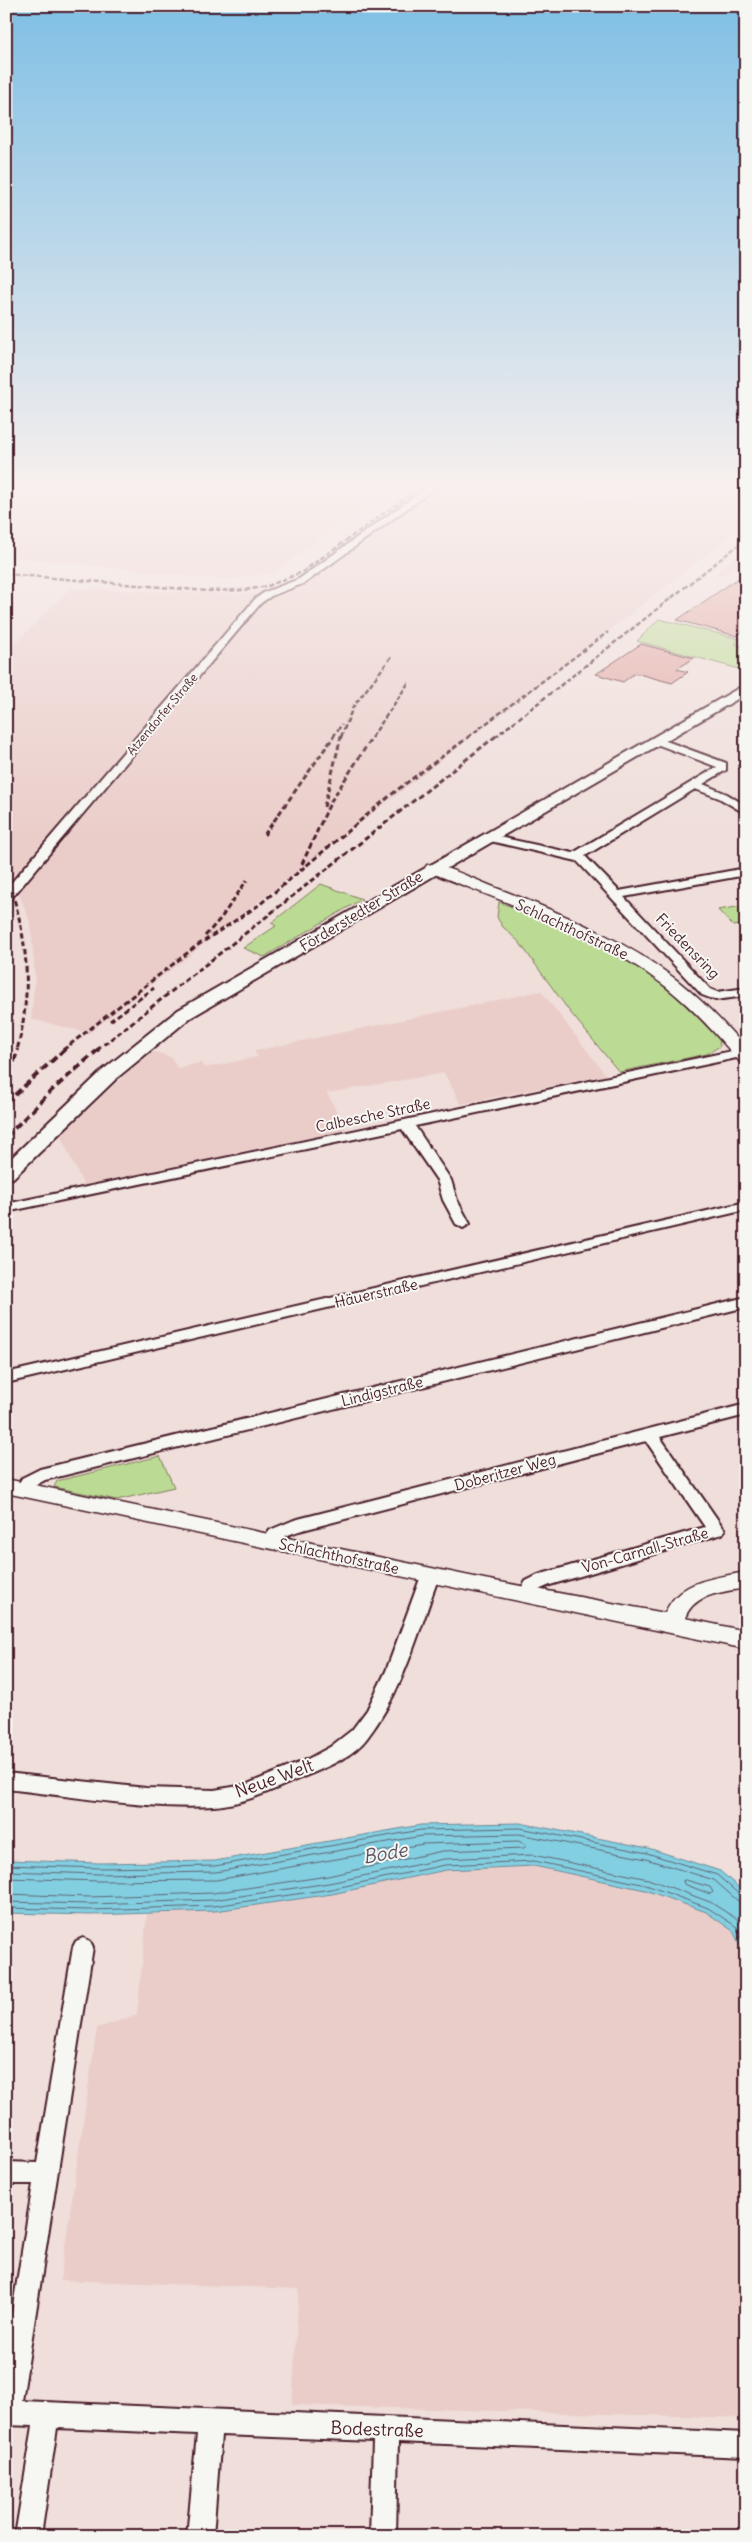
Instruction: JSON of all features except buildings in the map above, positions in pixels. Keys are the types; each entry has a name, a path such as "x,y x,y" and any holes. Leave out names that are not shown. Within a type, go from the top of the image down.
{"main road":[{"name":"Förderstedter Straße","path":"6,1174 90,1092 172,1022 432,868 746,688"}],"street":[{"name":"Atzendorfer Straße","path":"6,897 255,605"},
{"path":"576,856 722,768 722,765 655,740"},
{"path":"694,785 723,796 746,811"},
{"name":"Friedensring","path":"486,837 581,858 706,992 715,996 746,992"},
{"name":"Schlachthofstraße","path":"453,856 460,870 481,882 482,888"},
{"name":"Schlachthofstraße","path":"432,868 563,921 630,955 683,993 744,1054"},
{"path":"616,895 746,871"},
{"name":"Calbesche Straße","path":"6,1208 744,1054"},
{"path":"407,1125 444,1180 450,1200 463,1224"},
{"name":"Häuerstraße","path":"6,1378 746,1206"},
{"name":"Lindigstraße","path":"15,1488 40,1475 746,1302"},
{"name":"Doberitzer Weg","path":"270,1542 276,1534 294,1526 746,1409"},
{"name":"Von-Carnall-Straße","path":"526,1595 532,1586 544,1580 716,1530 650,1434"},
{"name":"Schlachthofstraße","path":"15,1488 430,1576 672,1623 746,1640"},
{"name":"Neue Welt","path":"6,1781 146,1796 214,1798 246,1792 313,1765 336,1752 359,1735 374,1714 395,1671 430,1576"},
{"path":"672,1623 675,1609 686,1596 704,1588 746,1580"},
{"name":"Bodestraße","path":"83,1947 7,2413 746,2445"},
{"path":"6,2173 47,2174"},
{"path":"28,2536 47,2415"},
{"path":"200,2536 210,2422"},
{"path":"383,2536 386,2430"}],"shaded area":[{"path":"54,605 642,605 89,1033 31,1019 35,978 31,925 6,858 6,653"},
{"path":"541,991 606,1075 461,1104 444,1073 327,1093 346,1130 84,1186 60,1135 151,1051 171,1057 177,1068 201,1063 204,1068 258,1057 254,1051"},
{"path":"534,1866 645,1890 706,1912 733,1931 746,1958 746,2418 292,2405 299,2289 60,2280 97,2028 137,2015 147,1914 215,1911 331,1894 446,1870"}],"green space":[{"path":"659,619 740,639 735,644 746,647 746,671 637,641"},
{"path":"321,884 362,899 264,957 243,948 276,926 271,923"},
{"path":"499,902 562,927 620,956 674,993 722,1041 719,1042 720,1046 707,1054 619,1072 570,1012 519,942 502,926 497,917"},
{"path":"742,906 746,910 746,924 733,926 718,910"},
{"path":"160,1456 174,1487 117,1500 54,1487 57,1481"}],"water":[{"name":"Bode","path":"520,1823 648,1848 720,1871 746,1894 746,1958 733,1931 706,1912 645,1890 534,1866 446,1870 332,1894 215,1911 90,1915 6,1913 6,1860 100,1863 215,1861 421,1825"}],"railway":[{"path":"495,737 663,605"},
{"path":"468,737 608,632"},
{"path":"341,737 353,707 392,656"},
{"path":"372,737 409,682"},
{"path":"333,737 342,724"},
{"path":"264,835 334,736"},
{"path":"324,807 341,736"},
{"path":"302,864 331,801 373,736"},
{"path":"63,1050 195,947 259,905 397,790 470,736"},
{"path":"97,1050 496,736"},
{"path":"6,876 19,919 26,962 25,1006 17,1050"},
{"path":"205,936 221,918 247,880"},
{"path":"110,1021 154,988"},
{"path":"6,1085 18,1049"},
{"path":"6,1103 65,1049"},
{"path":"6,1137 51,1091 99,1049"}]}
